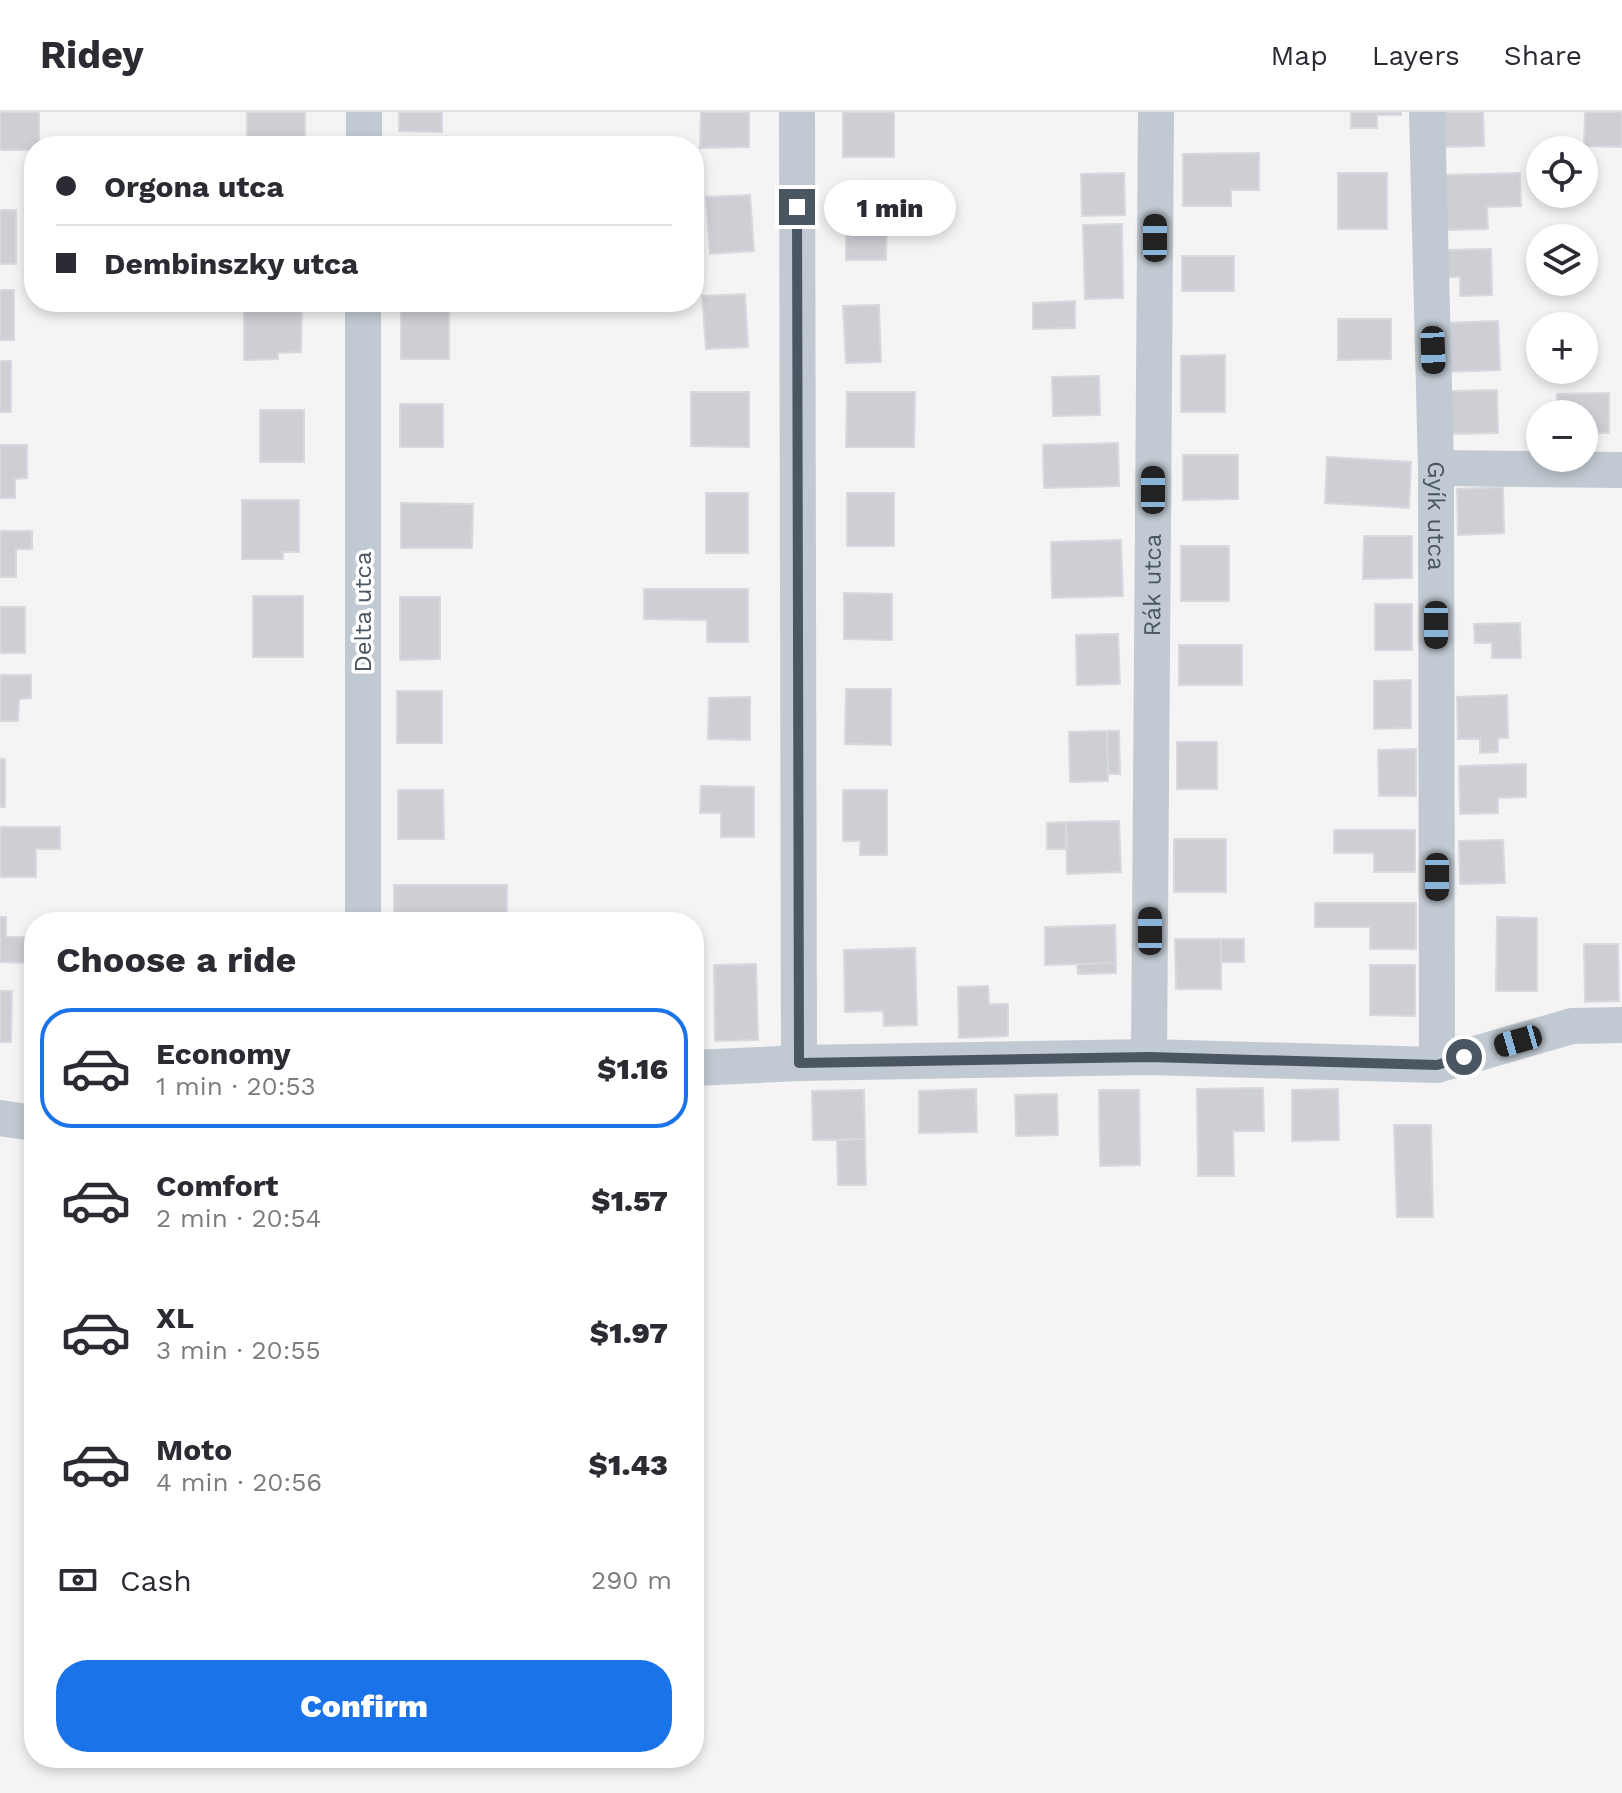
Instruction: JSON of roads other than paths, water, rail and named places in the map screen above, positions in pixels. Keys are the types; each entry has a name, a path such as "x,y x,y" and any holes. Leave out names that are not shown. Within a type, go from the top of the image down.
{"street":[{"path":"364,112 364,136"},
{"path":"797,112 799,1063"},
{"name":"Rák utca","path":"1149,1057 1156,112"},
{"name":"Gyík utca","path":"1427,112 1436,468 1437,1065"},
{"name":"Delta utca","path":"363,312 363,912"},
{"path":"1436,468 1622,470"},
{"path":"704,1068 1149,1057 1437,1065 1572,1026 1622,1025"},
{"path":"0,1118 24,1122"}]}
